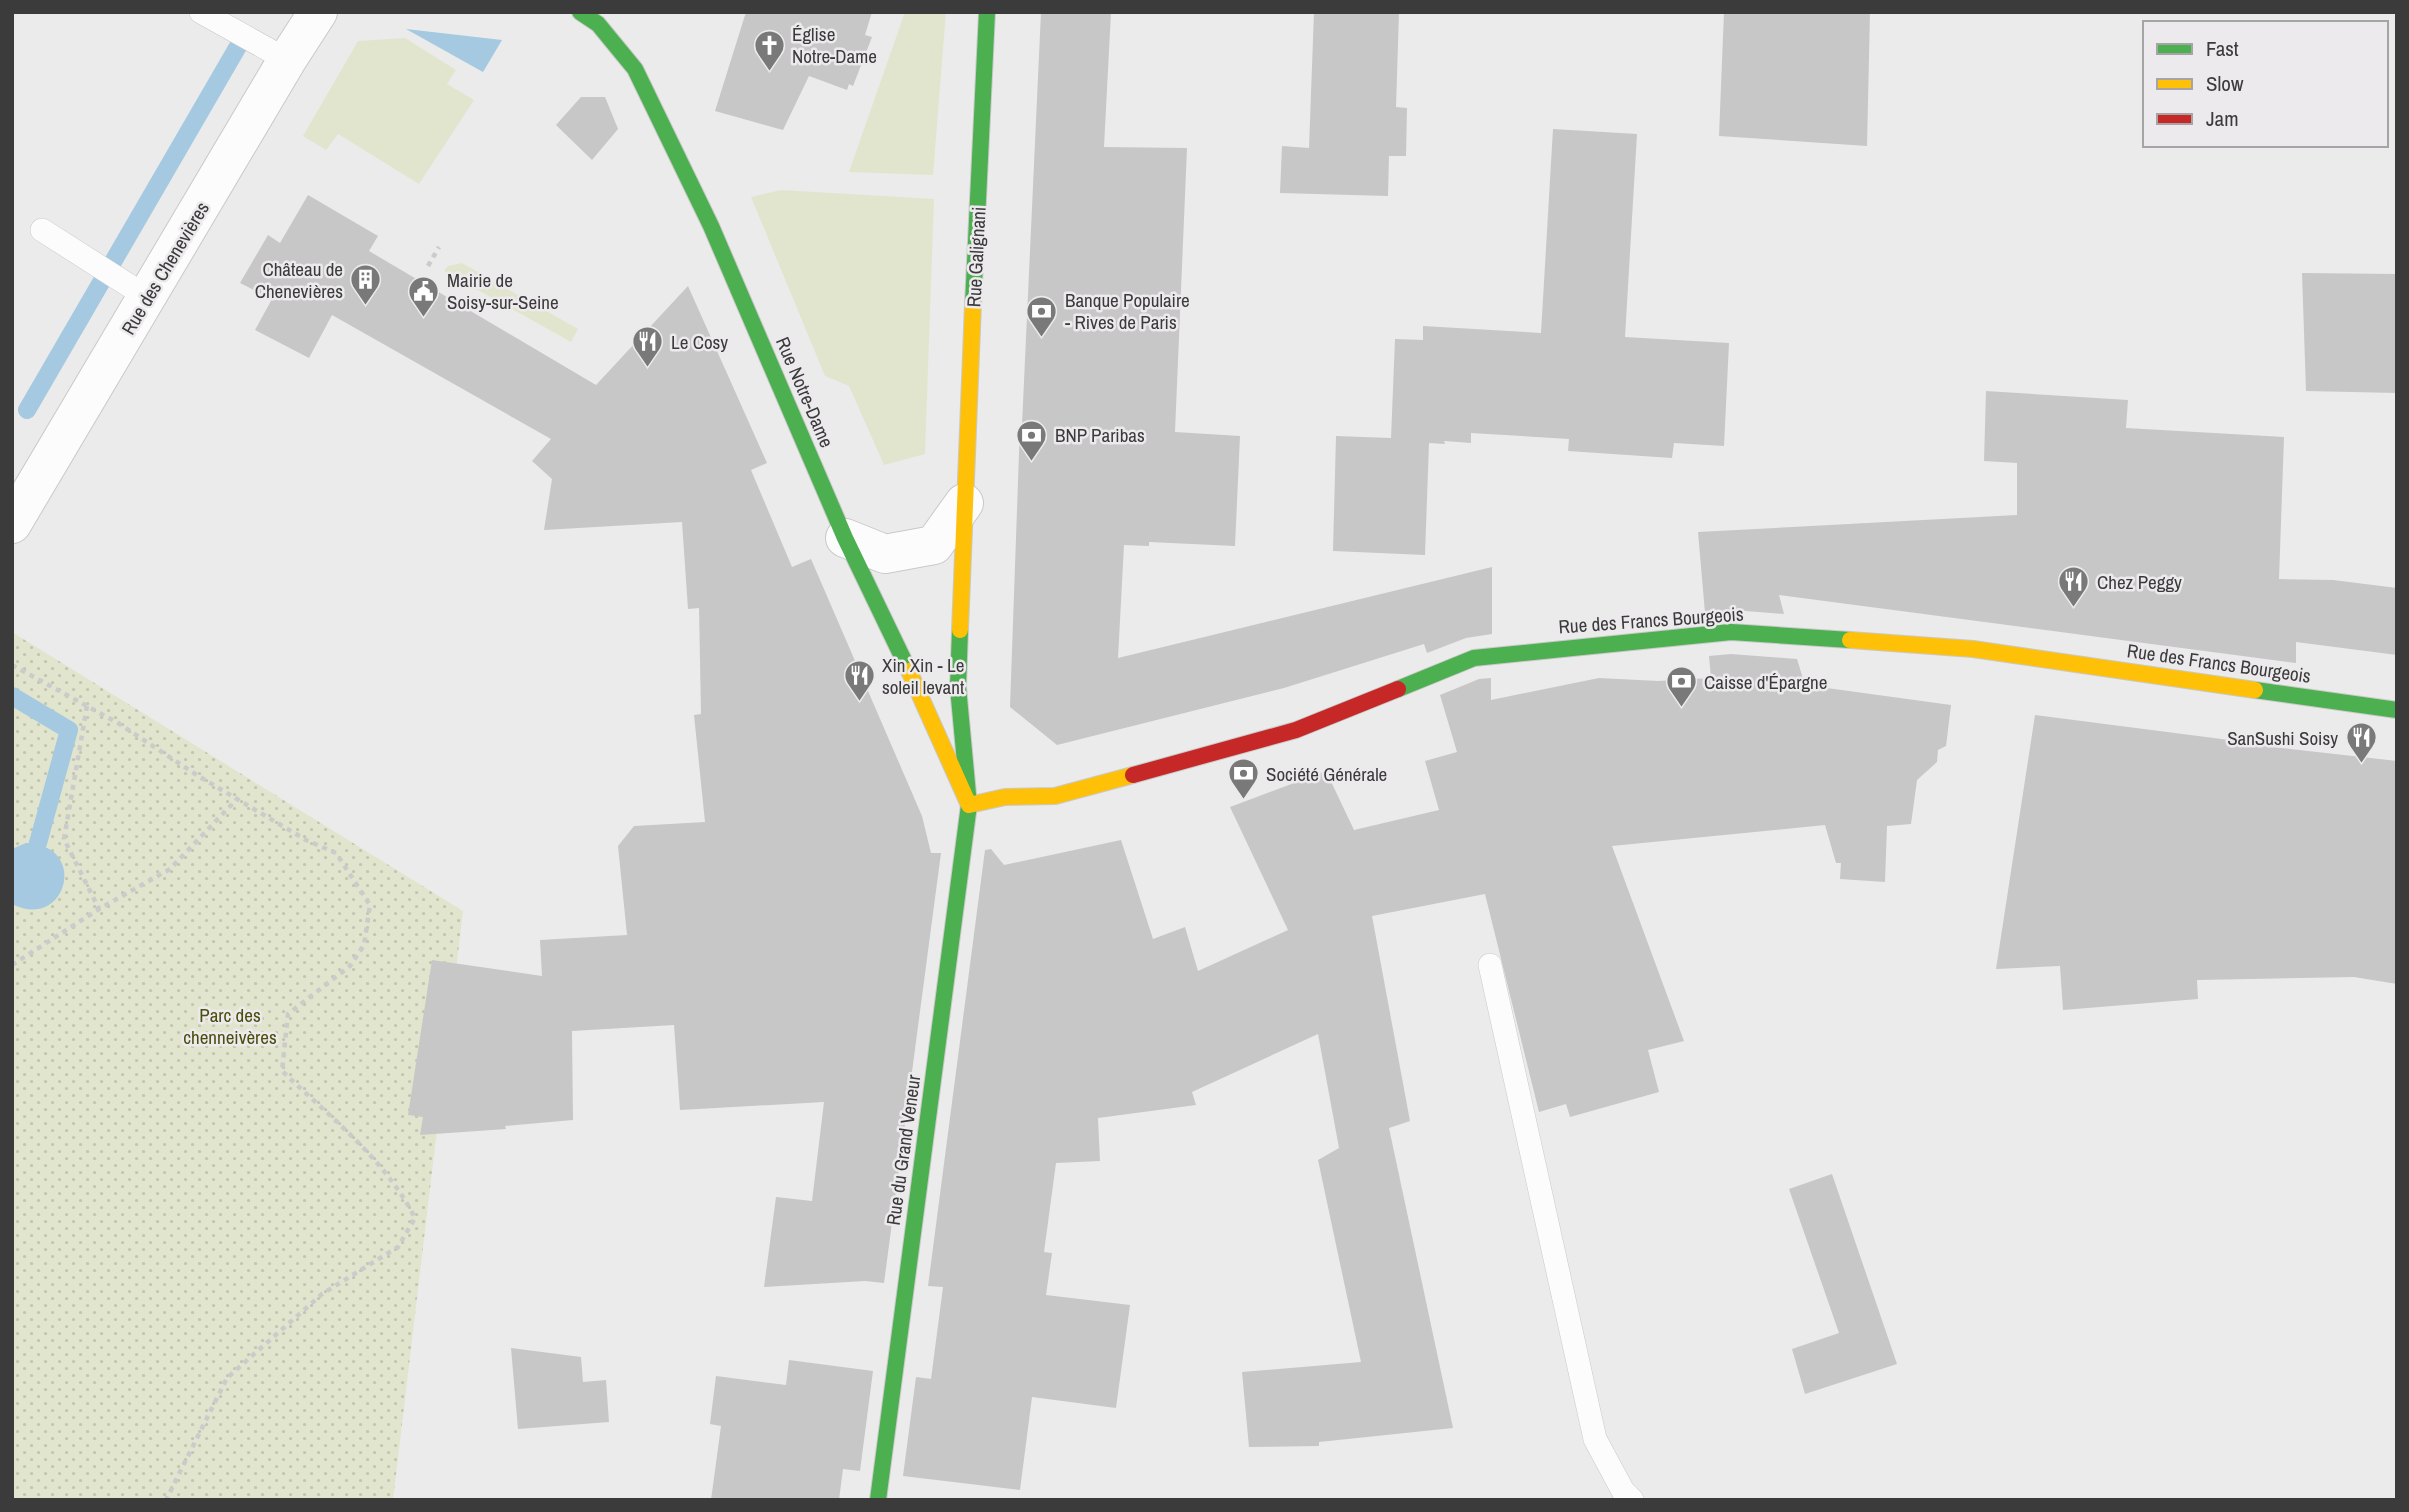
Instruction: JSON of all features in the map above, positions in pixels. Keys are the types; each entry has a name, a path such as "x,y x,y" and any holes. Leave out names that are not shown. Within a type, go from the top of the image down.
{"main road":[{"name":"Rue Notre-Dame","path":"580,12 598,24 635,69 711,226 845,538 969,805"},
{"name":"Rue Galignani","path":"969,805 958,687 987,12"},
{"name":"Rue des Francs Bourgeois","path":"969,805 1005,797 1055,796 1296,730 1474,658 1731,632 1973,649 2397,710"},
{"name":"Rue du Grand Veneur","path":"878,1500 969,805"}],"street":[{"name":"Rue des Chenevières","path":"18,504 147,297 318,12"},
{"path":"845,538 885,554 933,545 964,503"}],"lane":[{"path":"201,12 287,60"},
{"path":"42,230 147,297"},
{"path":"1490,965 1595,1439 1623,1491 1632,1500"}],"path":[{"path":"428,266 439,247"},
{"path":"12,665 118,723 237,799 336,853 370,905 364,945 350,966 288,1014 282,1071 358,1143 402,1192 415,1217 398,1247 322,1294 227,1378 166,1500"},
{"path":"87,706 64,839 99,909"},
{"path":"12,965 99,909 170,869 237,799"}],"green space":[{"path":"905,12 946,12 933,175 849,172"},
{"path":"405,38 456,70 447,84 474,100 419,184 338,134 326,150 303,136 358,41"},
{"path":"781,190 934,199 925,454 884,465 849,386 825,376 751,197"},
{"path":"462,263 578,329 571,342 444,271 448,266"},
{"name":"Parc des chenneivères","path":"12,632 463,911 393,1500 12,1500"}],"water":[{"path":"406,29 502,40 483,72"},
{"path":"26,843 46,847 58,857 64,871 63,885 57,898 46,907 31,910 12,904 12,849"}],"building":[{"name":"Église Notre-Dame","path":"746,12 872,12 865,35 872,37 853,86 849,84 847,90 809,76 783,130 715,111"},
{"path":"1041,12 1111,12 1104,147 1187,148 1175,432 1240,436 1235,546 1149,542 1149,546 1124,545 1118,658 1492,567 1492,634 1466,638 1427,653 1424,644 1284,688 1057,745 1010,707 1020,425"},
{"path":"1314,12 1399,12 1396,107 1407,108 1406,156 1389,156 1388,196 1280,193 1282,146 1309,148"},
{"path":"1724,12 1870,12 1867,146 1719,136"},
{"path":"581,97 605,97 618,129 592,160 556,125"},
{"path":"1553,129 1637,134 1625,337 1729,343 1724,446 1674,443 1672,458 1568,451 1569,439 1471,433 1471,443 1429,443 1425,555 1333,551 1336,436 1391,438 1395,339 1423,340 1423,326 1541,333"},
{"path":"308,195 378,236 369,251 596,385 688,286 767,463 751,470 792,567 811,559 922,816 931,853 941,853 884,1283 865,1281 764,1287 776,1197 812,1201 824,1102 680,1110 674,1025 572,1031 573,1120 505,1126 506,1129 420,1135 423,1117 408,1115 432,960 542,976 540,940 627,935 618,846 634,826 705,822 694,715 701,714 699,608 688,609 682,522 544,530 552,479 532,461 551,439 332,315 309,358 255,330 272,299 240,283 268,235 280,243"},
{"path":"2302,273 2397,274 2397,393 2306,391"},
{"path":"1986,391 2128,400 2126,428 2284,437 2279,579 2333,580 2397,588 2397,655 2296,642 2296,663 1779,595 1784,614 1733,610 1705,613 1698,532 2017,515 2017,463 1984,461"},
{"path":"1731,654 1797,659 1805,685 1951,705 1946,746 1938,750 1937,762 1917,780 1911,824 1887,826 1885,882 1840,879 1841,863 1836,863 1825,825 1612,846 1684,1041 1648,1050 1659,1092 1570,1117 1566,1104 1539,1112 1485,894 1372,916 1410,1121 1389,1128 1453,1428 1319,1442 1319,1446 1249,1447 1242,1372 1361,1362 1318,1160 1339,1148 1318,1034 1192,1092 1196,1105 1098,1118 1100,1161 1056,1163 1044,1252 1052,1253 1046,1295 1130,1305 1116,1408 1032,1397 1020,1490 903,1476 916,1377 931,1379 943,1287 928,1286 985,850 991,849 1004,865 1121,840 1153,939 1185,927 1198,971 1288,930 1230,807 1326,771 1354,830 1439,810 1425,761 1457,752 1440,695 1479,679 1491,678 1491,700 1599,678 1658,681 1711,678 1709,656"},
{"path":"2035,715 2237,743 2397,761 2397,984 2354,977 2197,980 2198,999 2063,1010 2060,966 1996,969"},
{"path":"1832,1174 1897,1364 1805,1394 1792,1349 1839,1333 1789,1189"},
{"path":"511,1348 581,1357 583,1382 606,1380 609,1422 518,1429"},
{"path":"789,1360 873,1371 860,1471 843,1469 839,1500 711,1500 721,1426 710,1424 716,1376 786,1385"}],"waterway":[{"path":"27,410 240,43"},
{"path":"12,696 69,730 38,843"}],"traffic: fast":[{"path":"580,12 598,24 635,69 711,226 845,538 909,671"},
{"path":"973,304 987,12"},
{"path":"878,1500 969,805 958,687 960,630"},
{"path":"1398,689 1474,658 1731,632 1850,640"},
{"path":"2255,690 2397,710"}],"traffic: slow":[{"path":"960,630 973,304"},
{"path":"1850,640 1973,649 2255,690"},
{"path":"909,671 969,805 1005,797 1055,796 1133,775"}],"traffic: jam":[{"path":"1133,775 1296,730 1398,689"}],"place":[{"name":"Église Notre-Dame","path":"769,72"},
{"name":"Château de Chenevières","path":"366,307"},
{"name":"Mairie de Soisy-sur-Seine","path":"424,318"},
{"name":"Banque Populaire - Rives de Paris","path":"1042,338"},
{"name":"Le Cosy","path":"648,369"},
{"name":"BNP Paribas","path":"1032,462"},
{"name":"Chez Peggy","path":"2074,609"},
{"name":"Xin Xin - Le soleil levant","path":"859,703"},
{"name":"Caisse d'Épargne","path":"1681,709"},
{"name":"SanSushi Soisy","path":"2361,765"},
{"name":"Société Générale","path":"1243,801"}]}
